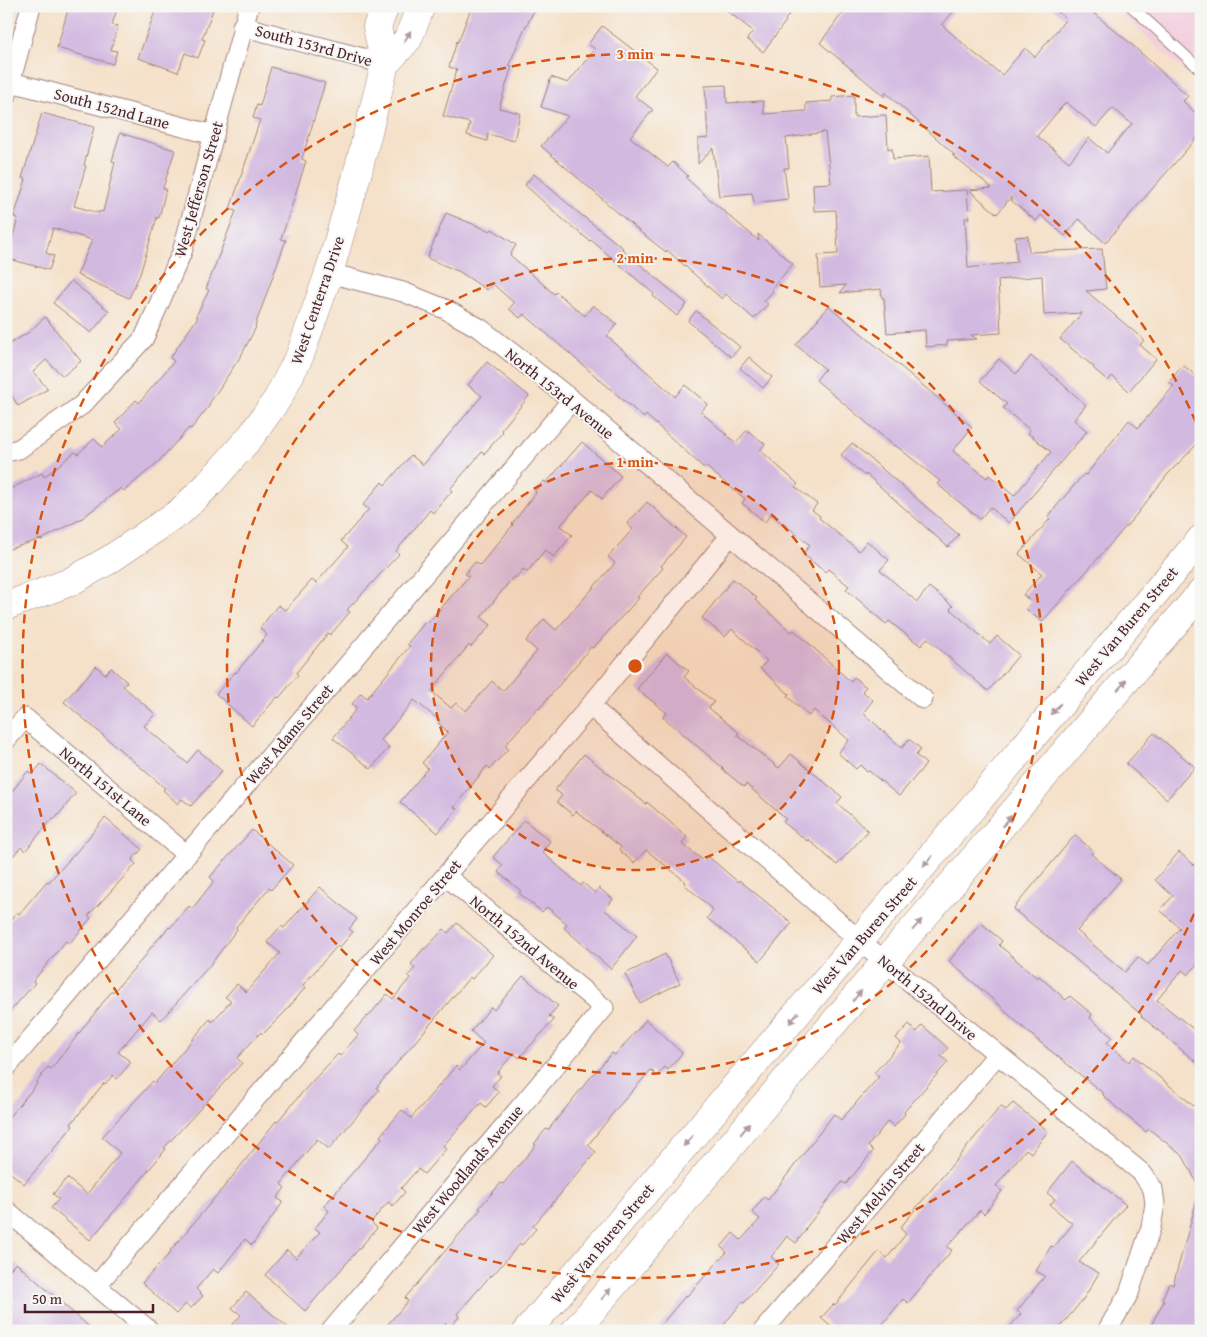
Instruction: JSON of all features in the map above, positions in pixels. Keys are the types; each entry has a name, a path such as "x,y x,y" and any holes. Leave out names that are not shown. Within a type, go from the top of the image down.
{"main road":[{"name":"West Centerra Drive","path":"6,606 70,582 110,560 180,512 209,484 252,435 278,398 300,355 328,273 356,179 385,64 377,27 385,6"},
{"name":"West Centerra Drive","path":"385,64 408,39 421,6"},
{"name":"West Van Buren Street","path":"527,1331 1201,539"},
{"name":"West Van Buren Street","path":"575,1331 885,962 1201,593"}],"street":[{"path":"8,90 31,6"},
{"name":"West Jefferson Street","path":"6,452 19,449 82,405 144,338 182,252 249,6"},
{"name":"South 153rd Drive","path":"242,26 385,64"},
{"name":"South 152nd Lane","path":"8,90 214,135"},
{"name":"North 153rd Avenue","path":"328,273 403,292 445,309 481,329 572,400 923,699"},
{"name":"West Adams Street","path":"6,1068 572,400"},
{"name":"West Monroe Street","path":"96,1286 590,706 730,536"},
{"name":"North 152nd Drive","path":"590,706 885,962 1142,1173 1153,1189 1155,1204 1151,1226 1129,1293 1107,1331"},
{"name":"North 151st Lane","path":"6,740 25,718 187,855"},
{"name":"North 152nd Avenue","path":"446,876 604,1008"},
{"name":"West Woodlands Avenue","path":"331,1331 604,1008"},
{"name":"West Melvin Street","path":"763,1331 997,1054"},
{"path":"6,1210 150,1331"}],"lane":[{"path":"1131,6 1201,70"}],"shaded area":[{"path":"1112,6 1201,6 1201,86"}],"building":[{"path":"69,6 118,6 112,25 118,26 111,50 117,51 113,64 57,48"},
{"path":"157,6 201,6 213,10 202,39 205,40 198,58 185,53 178,72 138,58"},
{"path":"470,6 536,6 509,65 512,66 499,108 520,113 514,141 488,134 487,141 467,135 470,123 443,116 457,69 449,67 457,41 470,11"},
{"path":"721,6 795,6 763,52 747,39 753,31"},
{"path":"848,6 958,6 942,25 1002,75 1025,48 1035,57 1066,19 1051,6 1085,6 1130,43 1188,96 1183,101 1201,118 1201,133 1105,243 1079,219 1065,236 1041,215 1036,221 1011,200 1011,197 997,214 969,190 992,188 952,155 955,155 885,92 885,97 820,43","holes":["1066,102 1096,127 1113,108 1132,124 1107,153 1089,138 1069,162 1037,136"]},
{"path":"602,26 657,68 635,96 653,110 630,137 668,167 673,162 688,176 686,178 707,197 759,241 758,234 793,264 771,289 773,291 764,301 768,304 754,319 726,294 722,299 667,250 666,252 639,231 541,146 568,116 541,107 551,77 568,83 595,49 588,44"},
{"path":"271,67 325,83 302,159 306,161 281,239 286,240 256,327 242,354 210,405 191,429 189,428 158,462 124,491 121,488 81,519 41,540 6,550 6,491 42,473 44,477 75,452 78,454 94,439 102,447 122,429 115,423 136,400 139,403 174,361 170,358 198,317 196,316 209,290 206,289 236,211 230,209 260,120 253,118 257,105 260,106"},
{"path":"726,85 727,103 763,101 764,114 806,111 806,103 832,101 832,97 854,95 854,117 886,115 888,149 892,148 893,159 929,156 931,192 967,190 969,218 965,218 968,268 1017,262 1015,237 1028,236 1029,252 1102,249 1106,289 1086,291 1144,340 1140,345 1156,359 1129,391 1112,376 1108,381 1060,339 1082,313 1044,315 1042,276 998,280 1001,333 971,335 977,339 947,341 947,345 926,347 925,330 887,333 884,298 882,298 881,289 840,293 846,285 820,287 818,255 838,254 836,210 814,211 813,184 831,183 825,132 786,138 789,168 784,168 788,199 754,203 752,193 719,196 713,148 698,164 698,139 708,138 705,86"},
{"path":"42,113 94,127 84,165 86,166 74,206 99,213 100,211 103,212 115,162 112,161 120,133 175,150 163,188 166,189 159,218 157,217 140,274 129,298 77,275 92,240 53,228 46,253 54,256 49,270 6,258 6,244 10,246 18,218 14,217 26,179 22,178"},
{"path":"534,174 687,304 677,316 653,296 654,294 591,240 566,222 525,185"},
{"path":"446,213 490,231 492,229 516,245 510,255 554,294 556,292 585,316 593,305 617,324 607,336 675,397 685,385 708,404 701,412 736,443 747,430 765,444 760,450 798,484 795,487 817,504 812,510 820,516 819,518 859,551 867,541 889,560 880,570 917,602 929,587 953,606 950,609 990,644 997,636 1019,655 988,691 927,638 921,646 889,621 886,624 846,589 849,586 828,569 825,572 803,554 810,545 771,514 765,522 742,503 745,499 705,466 704,468 646,415 644,418 524,314 520,318 509,309 514,303 492,283 487,290 460,272 427,258"},
{"path":"71,281 109,311 91,333 53,303"},
{"path":"829,306 972,427 953,451 987,478 989,475 1014,496 1051,452 1028,433 1030,430 1003,408 1007,404 980,381 999,359 1016,374 1031,356 1086,405 1074,420 1087,431 1009,523 990,507 980,519 937,484 940,481 894,446 816,380 825,369 796,345"},
{"path":"696,311 740,347 731,357 688,321"},
{"path":"45,317 81,361 63,376 46,360 33,372 48,389 18,406 6,386 6,346 29,332"},
{"path":"749,357 772,377 763,388 740,368"},
{"path":"487,362 529,396 501,430 503,432 484,454 482,452 450,489 452,491 433,513 430,510 396,551 399,554 347,610 350,612 330,635 328,633 296,673 298,675 252,726 216,694 267,635 260,628 278,605 285,610 312,580 316,583 348,547 341,541 369,509 363,505 382,482 385,485 411,455 423,465 482,396 468,385"},
{"path":"1183,365 1201,380 1201,440 1168,474 1136,515 1042,622 1026,609 1032,602 1023,595 1042,574 1019,554 1050,519 1048,517 1059,503 1084,474 1086,475 1129,420 1138,428 1174,386 1169,382"},
{"path":"582,442 621,476 602,499 592,490 560,526 572,535 554,557 545,550 527,572 523,569 516,578 514,576 481,617 491,625 471,647 469,645 431,691 451,708 456,703 466,711 492,681 503,691 537,651 526,641 544,619 556,630 615,563 608,557 633,529 627,524 647,502 686,537 661,566 663,568 637,597 639,598 593,648 591,647 539,709 505,745 508,749 490,769 487,766 454,807 457,809 438,833 400,802 428,768 422,763 448,732 438,723 440,721 414,700 381,740 389,747 371,769 333,738 357,708 352,704 361,693 367,698 410,646 407,644 426,621 428,623 469,576 465,574 475,562 480,565 513,525 536,493 535,491 544,481 546,483"},
{"path":"852,443 959,535 948,547 866,474 865,476 841,455"},
{"path":"733,579 757,598 755,600 791,632 794,630 851,682 854,677 866,687 862,691 873,700 863,713 902,748 909,739 921,749 916,755 926,764 899,796 869,771 867,772 860,765 856,769 838,753 849,740 814,710 809,716 787,696 789,694 760,668 767,661 732,629 725,637 702,618"},
{"path":"667,653 689,671 684,677 714,702 709,708 739,733 737,735 779,768 791,754 842,797 837,803 868,831 837,865 808,839 807,841 783,822 786,819 746,784 744,787 722,769 663,717 667,713 637,689"},
{"path":"96,666 105,674 111,668 127,682 123,686 155,714 144,726 187,763 198,750 222,771 191,806 182,799 178,804 163,790 165,788 64,702"},
{"path":"1154,733 1195,767 1167,799 1126,764"},
{"path":"584,754 646,804 647,802 687,837 682,844 704,861 708,856 738,882 739,880 792,923 760,961 707,918 713,910 684,884 686,882 646,850 634,863 619,850 621,847 576,811 573,815 557,802 562,795 555,790"},
{"path":"41,764 76,793 25,851 21,847 6,864 6,799 28,771 32,775"},
{"path":"105,818 142,849 132,860 136,864 88,916 91,918 69,944 66,941 33,981 35,983 6,1016 6,926 17,912 19,914 47,881 49,882"},
{"path":"524,820 550,841 542,852 581,886 583,883 595,893 599,888 613,899 605,910 637,936 611,969 564,928 567,924 547,907 542,912 498,872 503,865 493,857"},
{"path":"252,830 293,865 271,890 269,888 236,927 237,929 211,964 161,1020 152,1012 118,1052 131,1062 117,1079 113,1075 104,1083 71,1124 73,1126 24,1184 6,1169 6,1120 37,1084 48,1067 51,1069 112,991 189,906 192,909 214,881 210,877"},
{"path":"1075,835 1093,851 1091,854 1121,879 1077,931 1125,972 1138,957 1148,965 1180,928 1160,910 1173,896 1155,880 1179,852 1201,871 1201,960 1188,975 1182,970 1157,1000 1201,1035 1201,1066 1073,957 1013,909"},
{"path":"320,887 357,919 349,929 353,932 339,948 337,946 303,985 305,988 284,1013 263,1034 261,1032 237,1058 242,1063 164,1148 166,1149 90,1240 51,1208 59,1199 53,1194 67,1178 87,1194 120,1153 102,1137 153,1081 155,1083 210,1019 212,1022 231,1001 225,997 237,984 246,992 280,953 267,942 281,926 284,928"},
{"path":"457,923 493,955 472,979 470,977 376,1088 379,1090 329,1149 317,1139 281,1184 285,1188 277,1198 283,1202 252,1245 245,1239 218,1273 213,1269 196,1289 203,1296 191,1308 186,1304 176,1314 142,1283 171,1252 276,1121 358,1035 354,1031 367,1016 387,994 393,999 410,978 408,976 415,968 411,964 424,948 444,929 448,933"},
{"path":"981,923 1002,941 999,945 1037,978 1039,976 1066,1000 1070,996 1092,1014 1090,1018 1112,1037 1107,1043 1129,1062 1134,1056 1201,1112 1201,1191 1183,1156 1149,1129 1146,1132 1116,1107 1104,1094 1035,1038 949,961"},
{"path":"665,954 680,983 640,1003 625,974"},
{"path":"523,976 558,1006 549,1016 554,1020 519,1058 514,1053 497,1073 501,1076 492,1086 499,1092 486,1107 481,1103 443,1146 446,1149 424,1174 418,1169 401,1188 405,1192 393,1206 388,1202 371,1222 377,1228 305,1311 265,1275 287,1250 296,1258 320,1232 315,1228 329,1211 324,1206 382,1138 380,1136 402,1110 411,1118 456,1066 460,1070 484,1043 471,1031 491,1007 494,1010"},
{"path":"646,1020 682,1053 668,1070 665,1067 657,1076 651,1070 618,1107 588,1145 596,1152 533,1226 536,1229 491,1275 457,1314 459,1317 450,1327 446,1323 439,1331 382,1331 408,1301 405,1298 481,1209 479,1208 501,1183 503,1184 536,1145 534,1144 546,1129 548,1130 612,1053 615,1055"},
{"path":"909,1024 917,1032 922,1025 948,1048 941,1056 948,1062 904,1112 905,1114 894,1127 888,1121 868,1146 873,1151 846,1184 842,1182 796,1243 787,1236 771,1257 779,1264 744,1303 742,1302 719,1331 656,1331 686,1295 727,1252 721,1247 733,1233 741,1240 760,1219 752,1212 764,1197 768,1200 834,1114 841,1120 879,1077 874,1073 901,1043 896,1038"},
{"path":"1013,1103 1048,1131 1031,1153 1026,1149 996,1186 1002,1191 984,1214 980,1210 947,1247 952,1250 908,1303 903,1299 877,1331 836,1331 821,1318 835,1305 879,1251 887,1258 906,1234 900,1228 917,1207 1001,1106 1006,1110"},
{"path":"1072,1161 1126,1205 1079,1262 1099,1273 1084,1298 1057,1331 1006,1331 1021,1314 1017,1311 1045,1276 1036,1271 1051,1246 1054,1247 1073,1224 1050,1205 1055,1199 1047,1193"},
{"path":"1197,1200 1201,1201 1201,1331 1148,1331 1164,1301 1162,1299 1169,1283 1173,1285"},
{"path":"16,1263 94,1331 17,1331 6,1322 6,1273"},
{"path":"246,1292 292,1331 227,1331 241,1315 232,1308"}]}
